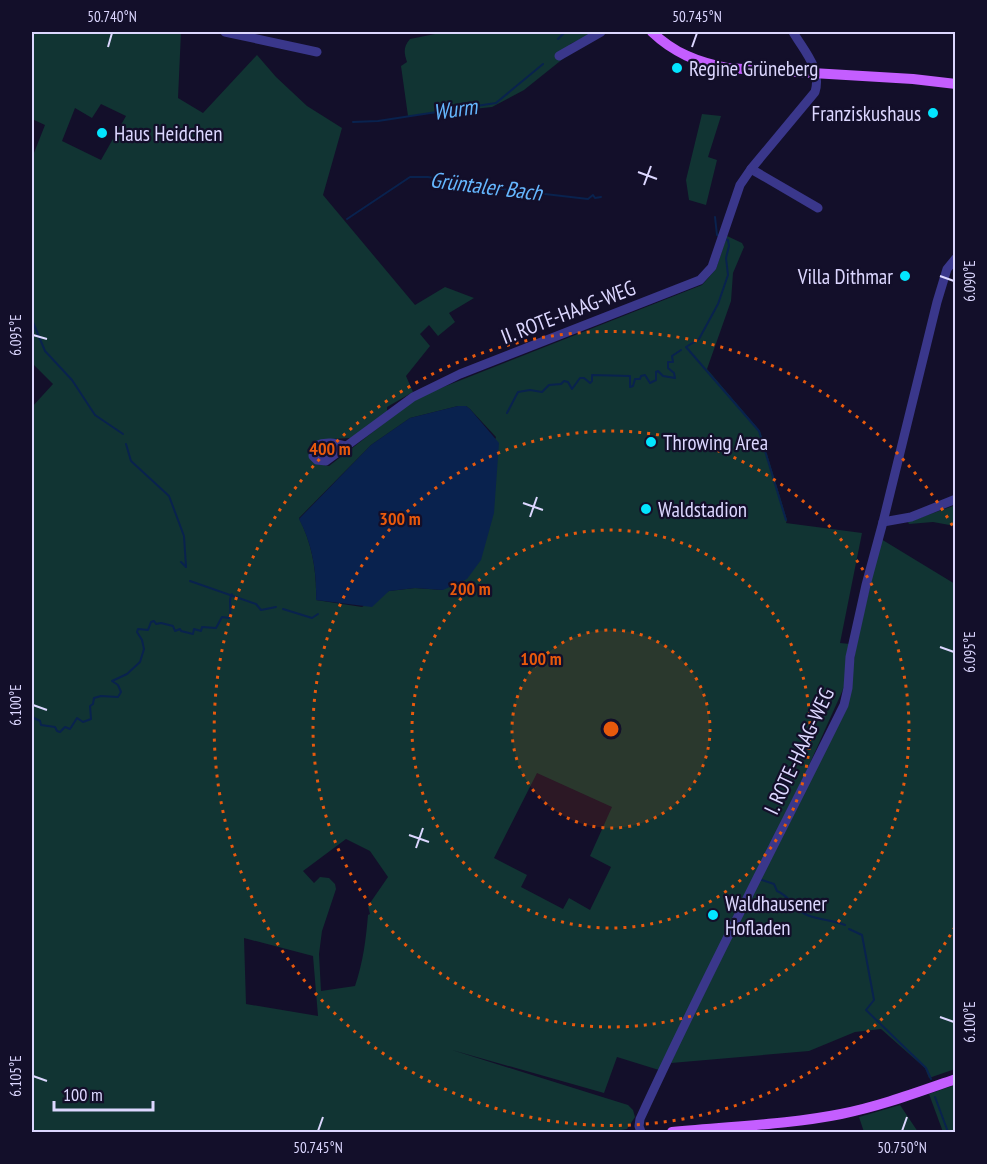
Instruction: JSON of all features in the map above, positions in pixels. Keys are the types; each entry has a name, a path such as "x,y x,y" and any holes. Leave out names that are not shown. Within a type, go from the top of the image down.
{"main road":[{"path":"652,32 673,49 691,59 709,65 956,84"},
{"path":"672,1132 773,1124 843,1114 889,1103 956,1079"}],"street":[{"path":"225,32 317,52"},
{"path":"559,56 601,32"},
{"path":"793,32 817,74"},
{"name":"II. ROTE-HAAG-WEG","path":"346,446 413,397 460,374 699,280 712,267 740,185 815,92 818,82 817,74"},
{"path":"751,169 818,208"},
{"name":"I. ROTE-HAAG-WEG","path":"641,1132 640,1119 729,932 844,705 848,688 850,657 866,585 935,308 947,269 956,258"},
{"path":"883,522 910,517 956,500"}],"green space":[{"path":"32,32 181,32 178,98 203,113 257,55 276,77 307,106 342,128 323,195 415,305 445,287 474,298 449,313 455,322 438,336 429,325 420,334 430,346 406,376 413,392 387,407 387,412 351,438 332,439 313,444 318,464 329,466 418,397 702,285 716,269 727,236 742,243 744,247 733,273 731,301 707,369 760,431 786,523 862,533 840,643 850,644 844,687 806,772 659,1070 617,1057 604,1093 452,1050 628,1105 635,1117 627,1129 610,1132 32,1132 32,407 53,384 32,363 32,158 45,125 32,119","holes":["101,104 126,116 101,160 62,141 75,108 92,118","466,406 496,437 443,590 415,588 389,591 362,607 316,600 313,558 299,518 371,445 410,418","537,773 612,807 590,856 611,867 590,910 569,898 563,909 521,887 527,875 494,858","346,839 370,851 388,877 368,906 370,914 368,915 364,951 355,986 321,991 319,954 322,931 336,889 335,884 329,878 320,877 314,883 303,871","244,938 313,956 318,1016 246,1004"]},
{"path":"445,32 596,32 570,44 569,54 524,90 492,107 408,116 401,66 407,62 405,47 410,39"},
{"path":"702,114 721,116 708,157 717,160 706,205 689,200 686,180"},
{"path":"955,507 955,526 933,522 909,524 908,522"},
{"path":"881,539 955,584 955,1069 929,1078 925,1068 881,1029 855,1032 809,1051 671,1063 724,945 849,700 856,645"},
{"path":"955,1085 955,1132 943,1132 929,1094"},
{"path":"900,1105 918,1132 864,1132 859,1117"}],"water":[{"path":"466,406 470,409 499,443 494,513 481,560 467,579 443,590 415,588 389,591 372,607 316,600 313,558 299,519 371,445 410,418"}],"waterway":[{"name":"Wurm","path":"558,39 565,32"},
{"name":"Wurm","path":"353,122 378,121 496,103 543,64"},
{"name":"Grüntaler Bach","path":"347,219 410,177 428,177 485,187 588,199 593,195 595,198 601,197"},
{"path":"715,217 717,235 720,236"},
{"path":"725,239 728,240 729,246 726,258 728,275 718,304 699,339 686,347 759,431 786,520"},
{"path":"32,320 45,351 72,380 95,415 123,434"},
{"path":"507,413 518,392 530,390 542,392 549,385 561,384 564,381 568,382 572,389 580,378 590,383 592,375 630,376 630,387 633,386 635,379 640,379 641,376 645,375 650,383 656,380 658,371 663,376 675,378 674,373 668,368 668,362 673,362 672,356 681,350"},
{"path":"126,444 131,461 169,496 184,536 186,567"},
{"path":"181,562 186,567"},
{"path":"190,581 256,604 261,610 276,607"},
{"path":"32,717 40,721 41,725 55,727 60,732 65,727 70,729 77,718 83,722 91,719 90,706 94,698 118,697 121,692 118,685 112,681 127,674 140,662 144,649 137,632 138,629 148,630 151,622 154,621 156,624 173,626 175,631 180,629 193,634 194,629 201,631 202,627 216,628 222,617 229,618 232,594"},
{"path":"283,609 312,618 318,614"},
{"path":"759,879 774,884 777,891 807,915 845,925"},
{"path":"849,929 862,935 874,1000 866,1010 926,1068 931,1079"},
{"path":"935,1097 948,1132"}],"place":[{"name":"Regine Grüneberg","path":"677,68"},
{"name":"Franziskushaus","path":"933,113"},
{"name":"Haus Heidchen","path":"102,133"},
{"name":"Villa Dithmar","path":"905,276"},
{"name":"Throwing Area","path":"651,442"},
{"name":"Waldstadion","path":"646,509"},
{"name":"Waldhausener Hofladen","path":"713,915"}]}
